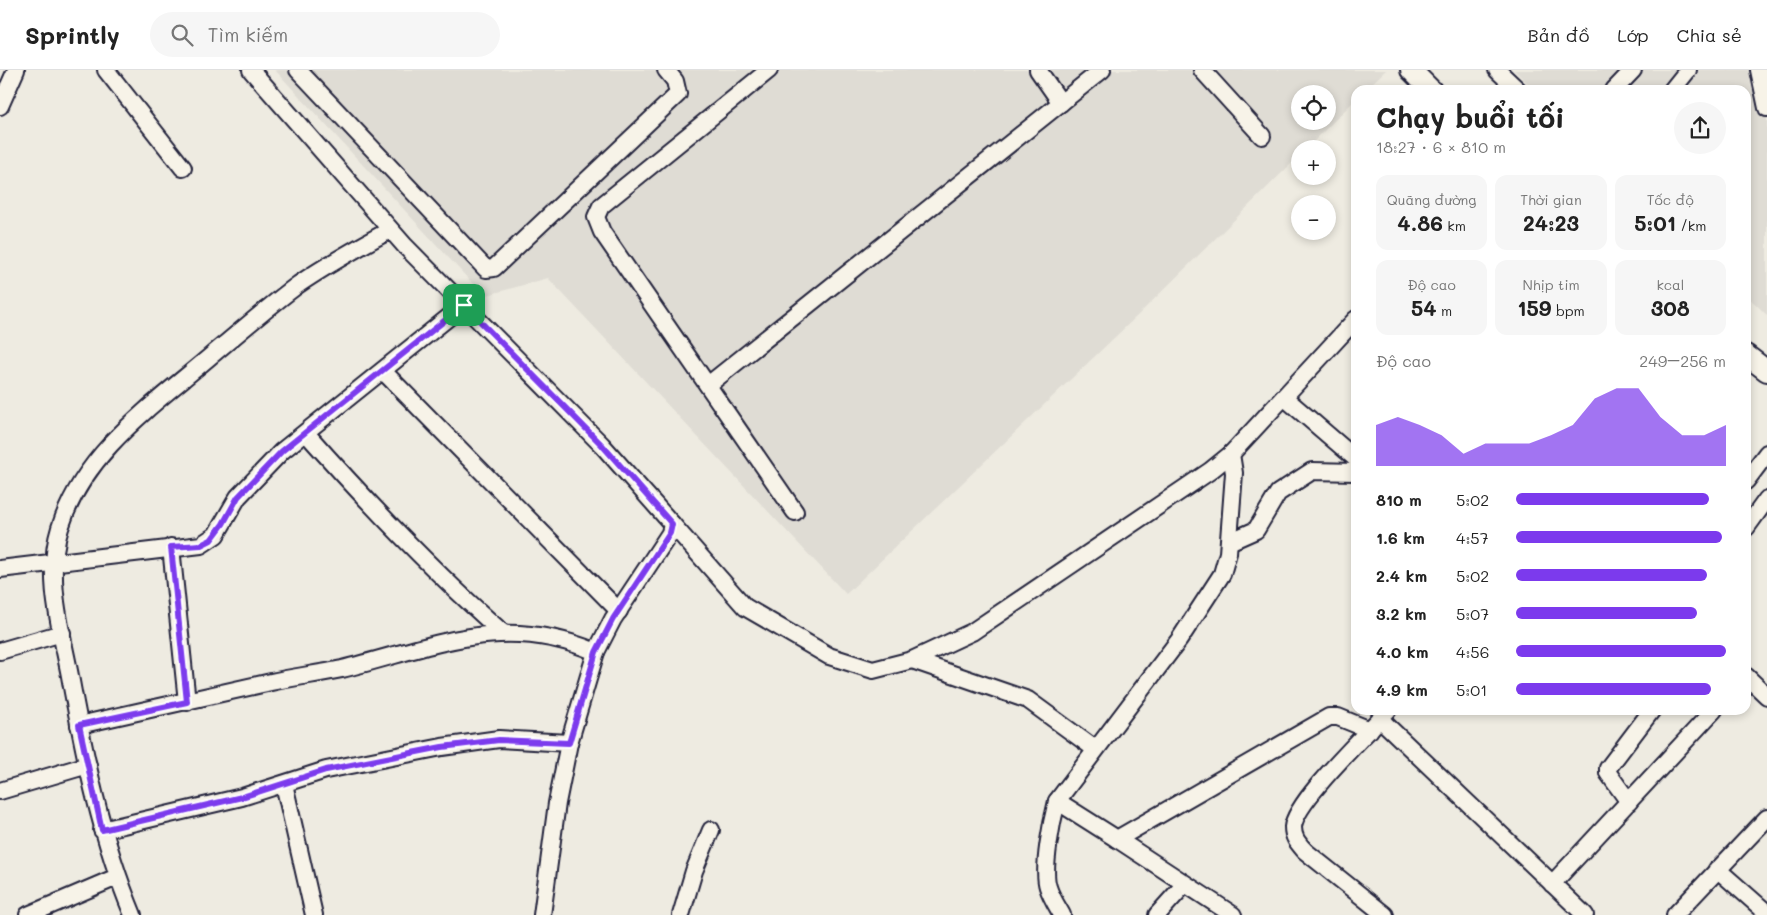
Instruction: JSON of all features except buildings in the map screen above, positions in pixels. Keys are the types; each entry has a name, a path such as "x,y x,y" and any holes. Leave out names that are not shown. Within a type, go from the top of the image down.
{"main road":[{"path":"1411,70 1426,85"},
{"path":"1751,359 1767,371"}],"street":[{"path":"0,106 16,70"},
{"path":"106,70 183,168"},
{"path":"251,70 390,230 602,445 745,607 829,656 873,670 912,660 982,626 1083,556 1149,514 1231,454 1285,398 1351,325"},
{"path":"298,70 486,269 494,268 678,94 675,81 666,70"},
{"path":"769,70 601,206 596,217 602,232 796,512"},
{"path":"1038,70 1061,103"},
{"path":"708,385 1102,70"},
{"path":"1202,70 1262,136"},
{"path":"1497,70 1513,85"},
{"path":"1619,85 1633,70"},
{"path":"1676,85 1688,70"},
{"path":"1759,70 1767,108"},
{"path":"133,915 117,878 102,830 56,606 54,562 60,528 76,494 92,468 135,418 298,285 337,259 390,230"},
{"path":"0,568 201,545 211,540 244,491 282,451 464,305"},
{"path":"382,371 619,611"},
{"path":"1285,398 1351,455"},
{"path":"306,432 410,547 451,588 503,633"},
{"path":"1751,474 1767,453"},
{"path":"1062,915 1050,892 1046,877 1052,822 1058,801 1173,647 1217,583 1226,563 1229,542 1234,473 1231,454"},
{"path":"1229,542 1256,530 1278,493 1306,473 1312,471 1351,472"},
{"path":"1751,521 1767,499"},
{"path":"542,915 557,803 569,743 596,652 619,611 670,533 672,524"},
{"path":"171,547 187,702"},
{"path":"0,651 62,633"},
{"path":"79,725 187,702 272,681 343,668 462,637 503,633 538,634 563,639 596,652"},
{"path":"912,660 1028,700 1095,749"},
{"path":"1751,681 1767,696"},
{"path":"1629,802 1608,773 1608,768 1648,715"},
{"path":"1552,884 1709,715"},
{"path":"1117,840 1329,717 1379,720 1585,915"},
{"path":"1379,720 1304,801 1293,826 1294,839 1304,851 1385,915"},
{"path":"102,830 242,797 326,770 442,747 499,740 569,743"},
{"path":"0,791 88,765"},
{"path":"284,784 314,915"},
{"path":"1058,801 1184,885 1233,915"},
{"path":"1675,915 1767,818"},
{"path":"681,915 694,871 711,830"},
{"path":"1717,869 1767,913"},
{"path":"28,915 117,878"},
{"path":"1157,915 1184,885"}],"shaded area":[{"path":"275,70 1386,70 1370,85 1351,85 1351,104 1336,119 1336,85 1291,85 1291,130 1325,130 1315,140 1291,140 1291,164 1136,317 846,594 548,278 484,296"},
{"path":"1514,70 1767,70 1767,315 1751,300 1751,85 1529,85"}],"route":[{"path":"464,305 602,445 672,524 670,533 613,619 596,652 569,743 538,740 499,740 442,747 326,770 242,797 102,830 79,725 187,702 171,547 201,545 211,540 223,524 238,497 282,451 464,305"}]}
